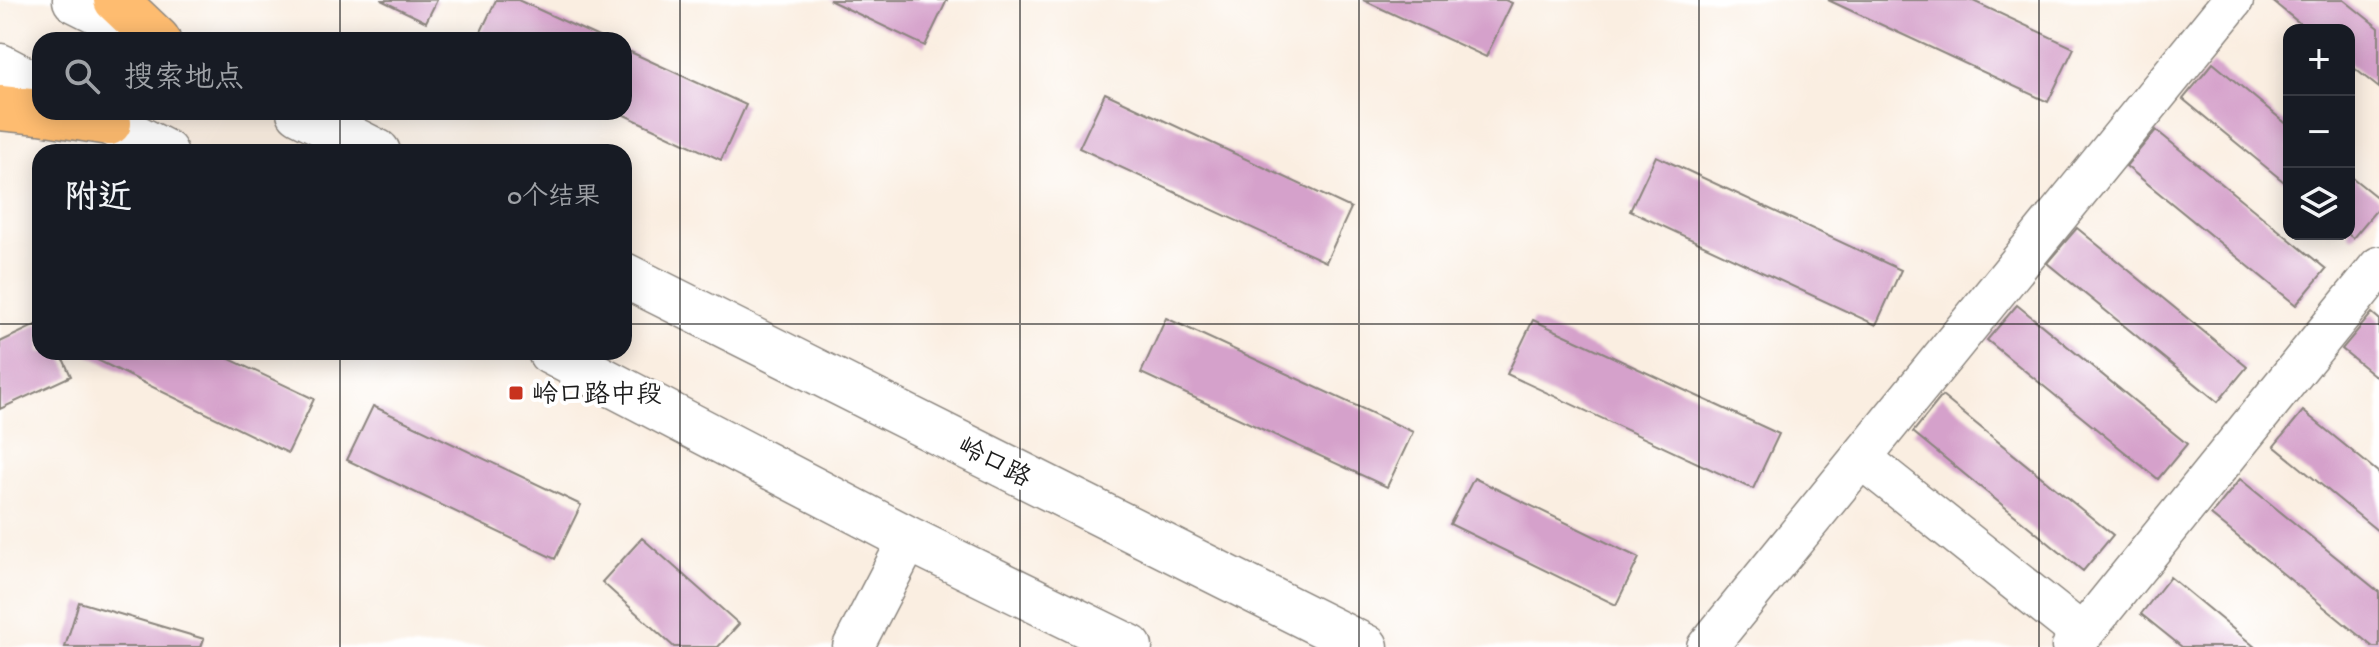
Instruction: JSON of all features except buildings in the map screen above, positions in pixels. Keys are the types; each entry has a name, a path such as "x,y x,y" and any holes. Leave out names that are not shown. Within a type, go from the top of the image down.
{"main road":[{"path":"116,0 148,32"},
{"path":"0,108 32,111"}],"street":[{"path":"75,0 140,32"},
{"path":"1707,647 2233,0"},
{"path":"0,66 32,83"},
{"path":"103,120 149,144"},
{"path":"315,120 362,144"},
{"path":"1861,458 2077,641 2379,267"},
{"name":"岭口路","path":"632,279 1366,647"},
{"path":"565,360 909,539 1130,647"},
{"path":"853,647 909,539"}],"place":[{"name":"岭口路中段","path":"516,393"}]}
